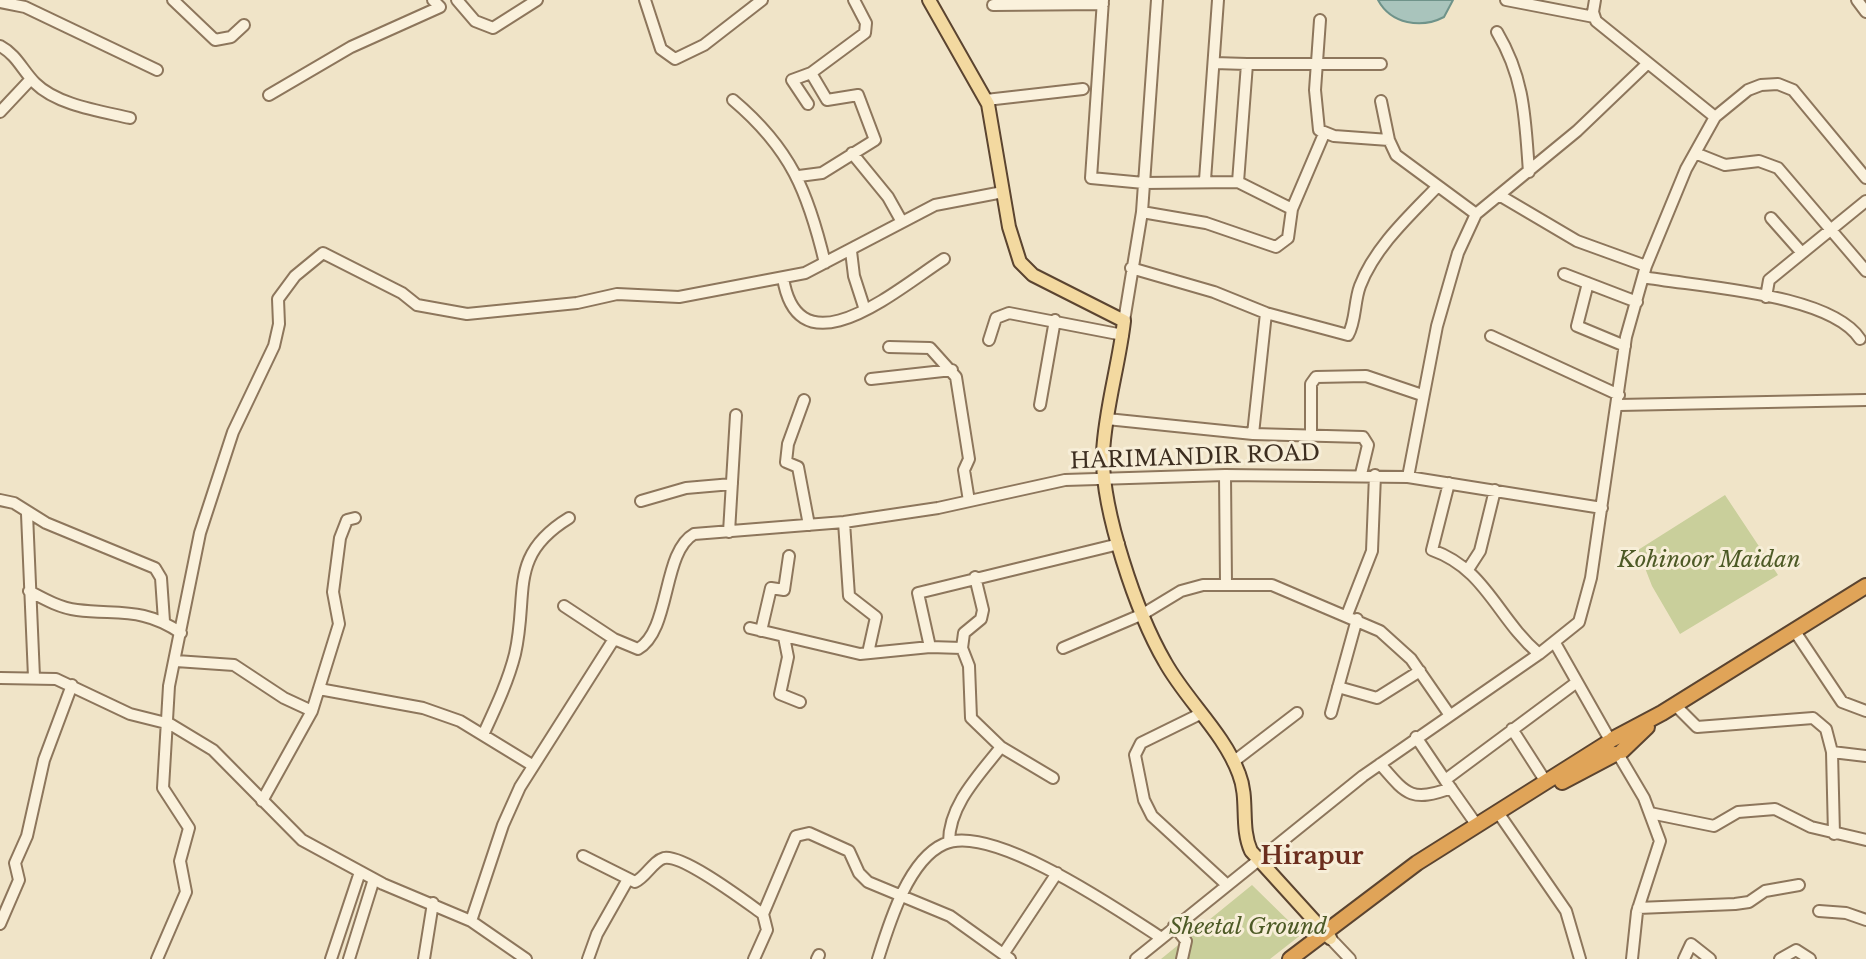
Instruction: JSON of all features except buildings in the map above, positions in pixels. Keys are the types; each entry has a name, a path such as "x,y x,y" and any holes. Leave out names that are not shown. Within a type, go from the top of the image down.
{"highway":[{"path":"1304,959 1390,881 1476,824 1500,814 1614,747 1669,709 1866,586"},
{"path":"1290,959 1546,782 1614,747"}],"main road":[{"path":"929,0 986,100 1011,236 1024,268 1124,321 1103,451 1105,481 1119,544 1143,614 1163,659 1233,762 1244,792 1246,837 1256,860 1328,935"}],"street":[{"path":"173,0 215,40 231,37 244,25"},
{"path":"269,95 351,47 437,3 454,0 475,21 493,28 537,0"},
{"path":"645,0 661,49 675,59 715,37 762,0"},
{"path":"808,104 792,80 811,73 866,30 866,23 854,0"},
{"path":"1124,321 1142,212 1157,0"},
{"path":"1205,180 1218,0"},
{"path":"1506,0 1547,4 1594,17 1647,64 1715,117"},
{"path":"1594,17 1595,0"},
{"path":"1857,0 1866,12"},
{"path":"0,2 25,7 157,70"},
{"path":"993,5 1103,2 1091,178 1144,183 1238,182 1292,209"},
{"path":"1142,212 1206,223 1276,247 1288,238 1292,209 1324,134 1315,116 1320,20"},
{"path":"1497,32 1512,57 1520,82 1529,172"},
{"path":"0,46 19,60 31,79 58,97 130,118"},
{"path":"1214,63 1381,64"},
{"path":"1238,182 1247,64"},
{"path":"1408,477 1422,395 1458,253 1476,214 1529,172 1647,64"},
{"path":"799,176 822,173 875,140 858,95 827,100 811,73"},
{"path":"0,112 31,79"},
{"path":"1136,959 1256,860 1380,764 1573,628 1584,612 1625,346 1645,271 1695,153 1715,117 1748,90 1761,85 1778,84 1793,90 1866,178"},
{"path":"986,100 1083,89"},
{"path":"733,100 763,129 799,176 811,205 825,263"},
{"path":"1381,101 1389,140 1396,155 1476,214"},
{"path":"1324,134 1389,140"},
{"path":"852,153 888,197 902,222"},
{"path":"1695,153 1725,165 1770,162 1833,229 1866,271"},
{"path":"1131,268 1214,292 1266,313 1348,335 1355,303 1368,269 1400,225 1437,187"},
{"path":"157,959 187,885 180,861 189,828 163,788 170,724 169,686 200,533 233,432 274,346 278,299 295,276 323,253 402,293 417,305 467,314 577,303 617,294 679,297 783,278 851,251 935,205 1003,192"},
{"path":"1499,195 1577,241 1645,271 1802,302 1831,313 1853,329 1860,339"},
{"path":"1766,297 1769,280 1866,201"},
{"path":"1771,218 1802,253"},
{"path":"851,251 854,276 865,310"},
{"path":"783,278 790,305 797,315 824,324 845,320 865,310 944,259"},
{"path":"1564,274 1637,302"},
{"path":"1588,283 1577,326 1625,346"},
{"path":"989,340 996,318 1009,313 1123,335"},
{"path":"1253,434 1266,313"},
{"path":"1040,405 1055,320"},
{"path":"1491,336 1619,400 1866,400"},
{"path":"889,347 930,348 952,370 966,431 969,459 964,470 969,501"},
{"path":"871,379 952,370"},
{"path":"1311,435 1311,384 1316,377 1366,376 1422,395"},
{"path":"804,400 788,444 786,462 798,467 809,525"},
{"path":"729,532 736,415"},
{"path":"1107,419 1253,434 1367,440 1361,474"},
{"name":"HARIMANDIR ROAD","path":"614,639 634,649 646,643 682,544 694,534 844,522 969,501 1065,480 1361,474 1408,477 1602,508"},
{"path":"1225,475 1226,584"},
{"path":"1331,713 1352,617 1372,551 1375,475"},
{"path":"1449,483 1432,550 1469,568 1509,626 1539,654"},
{"path":"641,501 686,488 732,484"},
{"path":"1469,568 1480,551 1495,490"},
{"path":"0,500 14,503 27,514 155,568 161,578 164,621"},
{"path":"27,514 34,677"},
{"path":"262,801 312,711 339,624 333,592 340,538 347,520 355,518"},
{"path":"483,735 515,655 528,559 540,538 569,518"},
{"path":"844,522 849,596 854,602 873,610 876,617 868,653"},
{"path":"930,647 918,593 1119,544"},
{"path":"789,556 784,590 771,588 756,629 868,653 930,647 962,648"},
{"path":"975,577 981,619 964,633 962,648 969,666 971,718 1001,747 1053,778"},
{"path":"1063,648 1143,614 1181,591 1226,584 1272,585 1352,617 1401,647 1449,714"},
{"path":"29,591 69,609 123,610 164,621 181,633"},
{"path":"471,921 503,825 532,765 614,639 564,606"},
{"path":"1794,630 1842,702 1866,711"},
{"path":"784,637 788,657 780,694 800,702"},
{"path":"1555,643 1650,813 1660,841 1638,908 1631,943 1632,959"},
{"path":"176,661 234,665 284,698 312,711"},
{"path":"1338,687 1377,698 1420,671"},
{"path":"0,678 34,677 72,685 130,714 170,724 213,750 302,840 374,879 471,921 526,959"},
{"path":"1380,764 1403,791 1413,796 1448,784 1512,729 1577,682"},
{"path":"0,924 19,880 15,870 27,836 44,760 72,685"},
{"path":"319,689 423,708 460,721 532,765"},
{"path":"1669,709 1697,727 1813,718 1826,729 1832,752 1834,834"},
{"path":"1233,762 1297,713"},
{"path":"1200,714 1141,743 1135,755 1144,800 1152,816 1226,884"},
{"path":"1512,729 1546,782"},
{"path":"1416,737 1476,824"},
{"path":"949,842 949,824 971,785 1001,747"},
{"path":"1832,752 1866,756"},
{"path":"1650,813 1714,826 1738,812 1775,809 1834,834 1866,840"},
{"path":"1500,814 1566,911 1580,959"},
{"path":"754,959 767,930 763,914 796,836 801,833 849,851 863,878 902,893 964,924 1007,956 1057,873"},
{"path":"878,959 902,893 935,850 949,842 966,841 1021,856 1057,873 1160,937"},
{"path":"583,856 627,881 642,878 659,860 675,858 763,914"},
{"path":"0,868 15,870"},
{"path":"331,959 360,872"},
{"path":"349,959 374,879"},
{"path":"588,959 597,934 627,881"},
{"path":"1638,908 1735,904 1749,902 1765,891 1799,885"},
{"path":"424,959 433,903"},
{"path":"1819,911 1846,913 1866,920"},
{"path":"1174,926 1186,941 1182,959"},
{"path":"1328,935 1350,959"},
{"path":"1684,959 1691,944 1710,959"},
{"path":"1780,959 1796,950 1810,959"}],"green space":[{"name":"Kohinoor Maidan","path":"1725,495 1778,575 1680,634 1652,586 1638,550"},
{"name":"Sheetal Ground","path":"1252,885 1302,934 1270,959 1161,959"}],"water":[{"path":"1378,0 1453,0 1444,17 1416,23 1399,19"}],"district":[{"name":"Hirapur","path":"1312,857"}]}
